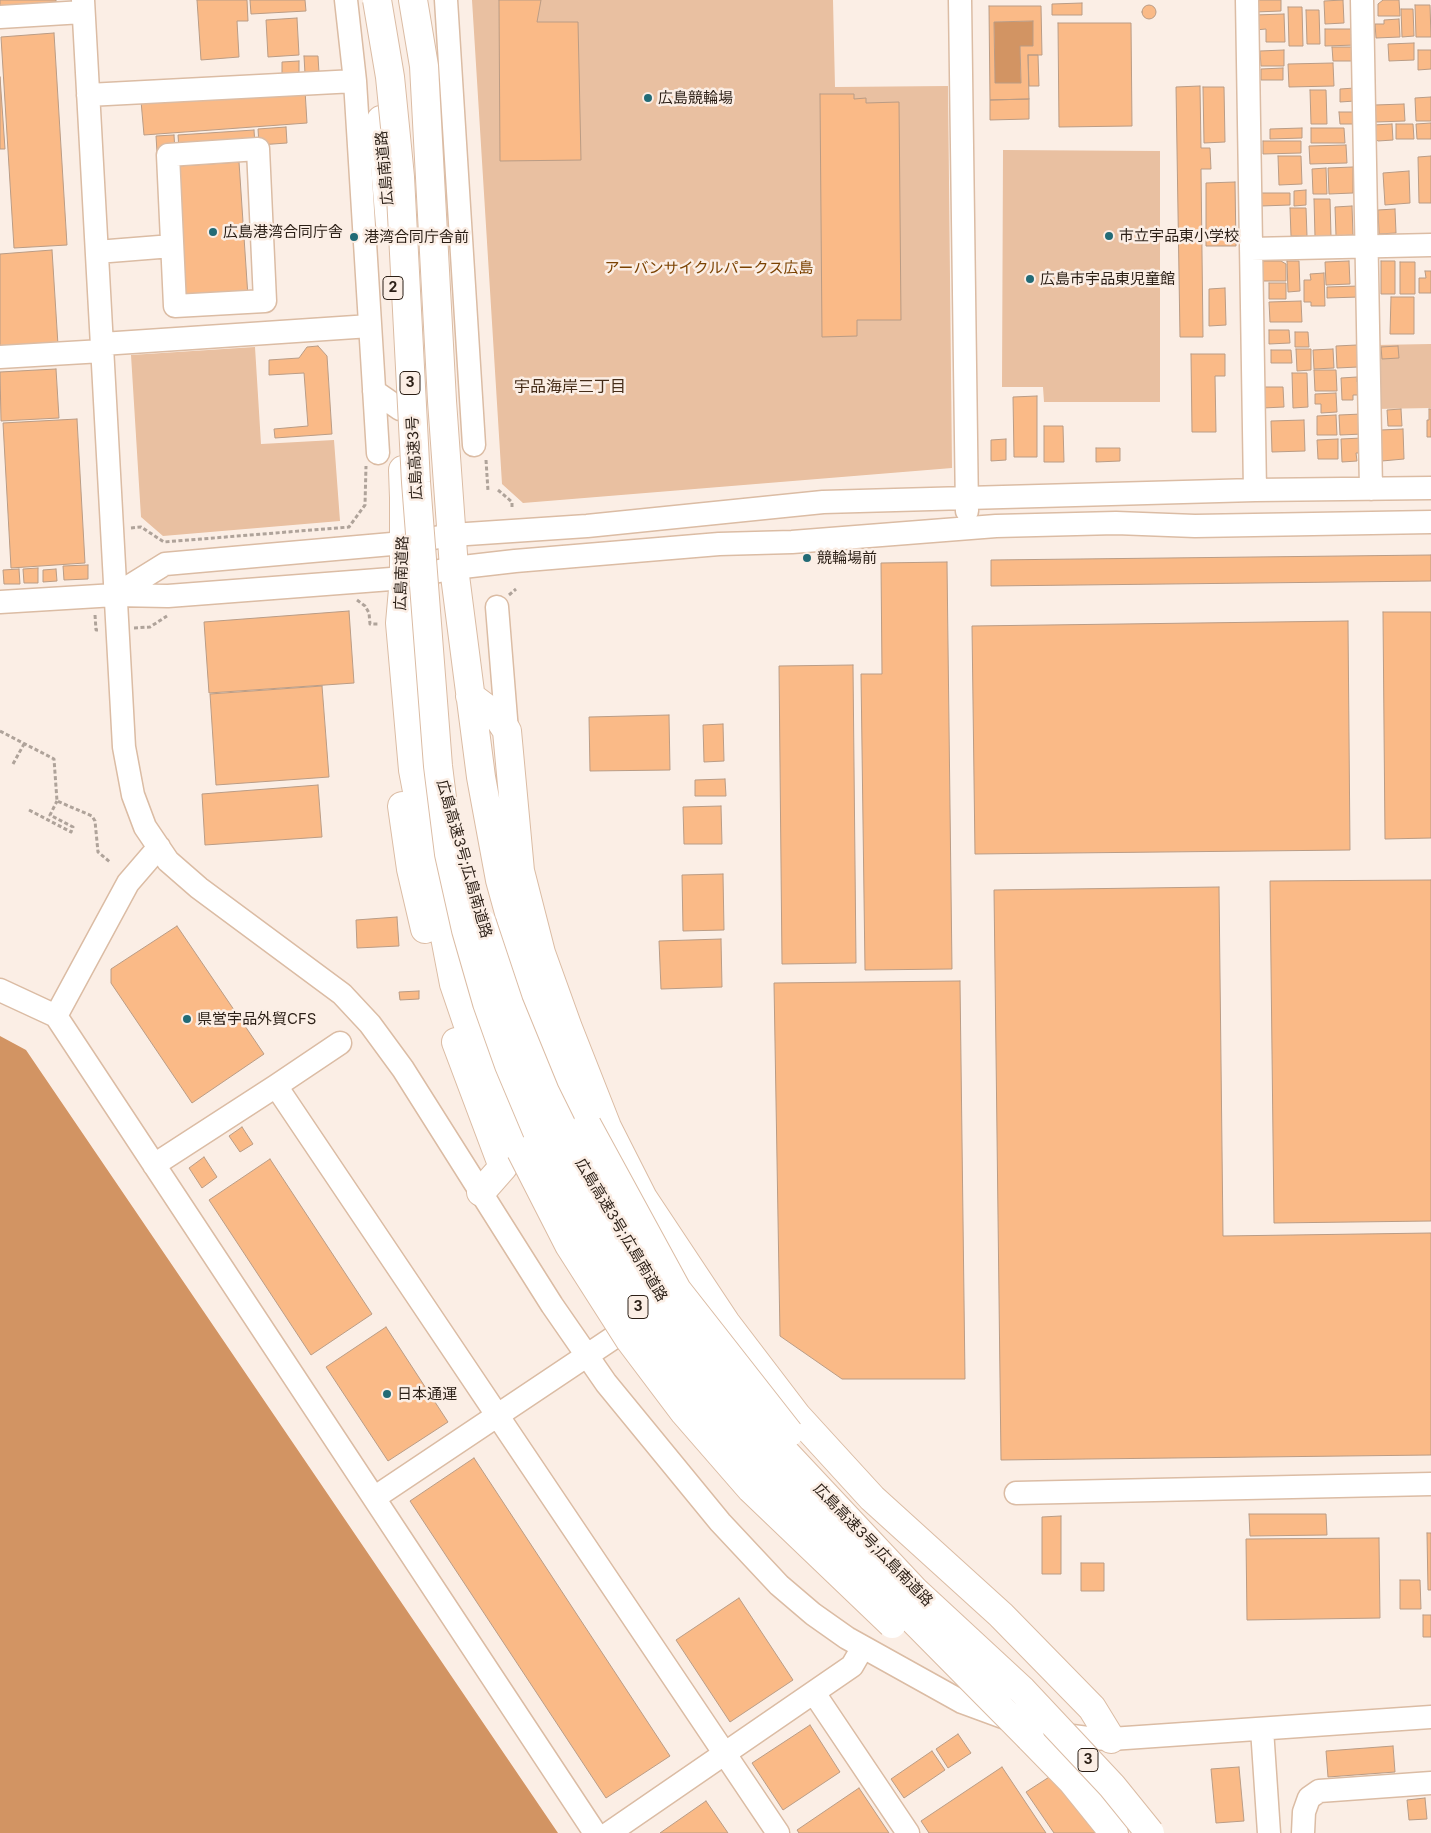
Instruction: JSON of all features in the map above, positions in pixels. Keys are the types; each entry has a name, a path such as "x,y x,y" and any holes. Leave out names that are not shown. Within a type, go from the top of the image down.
{"highway":[{"name":"広島南道路","path":"364,0 378,79 387,189 404,498 404,578 400,623 413,770 454,984 470,1031 521,1151 569,1245 629,1339 684,1412 751,1489 901,1633 1030,1738"},
{"name":"広島高速3号","path":"376,0 390,77 400,177 416,482 438,766"},
{"path":"413,0 424,66 442,401 454,568 481,776 500,880 534,1003 587,1125 677,1290 800,1447 929,1585 1022,1690"},
{"path":"470,696 498,717 506,731 520,871 541,953 607,1127 643,1198 726,1323 797,1416 872,1498 1001,1614 1092,1708 1110,1739"},
{"path":"407,697 391,731 411,869 448,1022 503,1167 482,1192"},
{"name":"広島高速3号;広島南道路","path":"438,766 481,920 509,1004 545,1092 562,1127 588,1179 634,1257 692,1342 748,1413 915,1591 1022,1690 1112,1786 1150,1833"},
{"name":"広島高速3号;広島南道路","path":"438,766 449,854 466,930 487,1003 509,1065 541,1141 618,1276 670,1356 715,1415 764,1469 1072,1781 1114,1833"}],"street":[{"path":"346,0 355,81 378,452"},
{"path":"446,0 474,445"},
{"path":"960,0 968,529"},
{"path":"1247,0 1255,490"},
{"path":"1362,0 1371,489"},
{"path":"0,17 83,6 124,747 133,795 146,827 168,861 199,888 342,994 370,1024 403,1070 482,1192 552,1306 587,1356 606,1383 720,1522 779,1585 813,1614 847,1638 962,1702 1054,1733 1110,1739 1431,1717"},
{"path":"88,95 355,81"},
{"path":"258,149 265,301 175,306 172,246 168,156 258,149"},
{"path":"360,166 387,189"},
{"path":"1251,249 1431,245"},
{"path":"97,252 172,246"},
{"path":"0,357 370,326"},
{"path":"442,401 470,372"},
{"path":"374,390 400,409"},
{"path":"115,595 165,564 403,543 452,534 514,532 587,526 823,502 1255,490 1431,488"},
{"path":"0,602 115,595 168,596 404,578 454,568 515,561 719,544 792,542 996,526 1116,523 1195,526 1431,522"},
{"path":"497,607 506,731"},
{"path":"56,1016 128,883 159,847"},
{"path":"0,990 56,1016 595,1833"},
{"path":"154,1165 340,1043"},
{"path":"276,1086 778,1833"},
{"path":"374,1498 698,1281"},
{"path":"1016,1493 1431,1484"},
{"path":"609,1833 852,1666 863,1647"},
{"path":"814,1693 908,1833"},
{"path":"1262,1730 1269,1833"},
{"path":"1303,1833 1304,1812 1309,1798 1319,1791 1431,1783"}],"path":[{"path":"498,490 512,502 512,507"},
{"path":"141,527 164,542 349,527 365,505 364,501"},
{"path":"354,598 365,606 369,613 370,624 385,624"},
{"path":"92,611 96,616 96,630"},
{"path":"150,627 170,614"},
{"path":"0,731 54,759 57,801 50,815 73,827 71,832 29,810"},
{"path":"13,764 24,744"},
{"path":"57,801 92,816 95,821 98,852 110,862"}],"green space":[{"name":"アーバンサイクルパークス広島","path":"472,0 833,0 835,87 948,86 952,468 523,503 502,484"},
{"path":"1003,150 1160,151 1160,402 1044,402 1043,387 1002,387"},
{"path":"1431,344 1431,408 1376,409 1375,345"},
{"path":"255,347 261,444 334,440 340,521 163,536 141,517 131,355"}],"shaded area":[{"path":"1033,21 1033,46 1020,47 1021,83 995,83 994,22"},
{"path":"0,1036 26,1050 558,1833 0,1833"}],"building":[{"path":"0,0 56,0 56,2 0,6"},
{"path":"197,0 247,0 248,21 237,21 239,57 201,60"},
{"path":"250,0 305,0 306,11 251,14"},
{"path":"499,0 541,0 537,22 578,22 581,160 500,161"},
{"path":"1256,0 1281,0 1281,11 1255,12"},
{"path":"1343,0 1344,23 1325,24 1324,1"},
{"path":"1383,0 1399,0 1400,16 1378,16 1378,4"},
{"path":"1082,3 1082,15 1052,15 1052,4"},
{"path":"1149,5 1154,7 1156,12 1154,17 1149,19 1144,17 1142,12 1144,7"},
{"path":"1415,5 1430,5 1431,37 1416,37"},
{"path":"989,6 1041,6 1042,55 1028,55 1029,99 990,100","holes":["1033,21 1033,46 1020,46 1021,83 995,83 994,22"]},
{"path":"1288,7 1302,7 1303,46 1289,46"},
{"path":"1401,9 1413,9 1414,36 1402,37"},
{"path":"1306,10 1319,10 1320,44 1307,44"},
{"path":"1284,14 1285,42 1266,42 1266,29 1255,30 1255,15"},
{"path":"297,18 299,55 268,57 266,20"},
{"path":"1399,19 1400,37 1376,38 1375,24 1384,24 1384,20"},
{"path":"1058,23 1131,23 1132,126 1059,127"},
{"path":"1325,29 1356,29 1356,45 1325,46"},
{"path":"54,33 67,245 14,248 1,37"},
{"path":"1414,43 1414,60 1389,61 1388,44"},
{"path":"1332,47 1356,47 1357,61 1333,61"},
{"path":"1284,50 1284,66 1261,66 1260,51"},
{"path":"1418,50 1431,50 1431,69 1418,70"},
{"path":"1028,55 1038,55 1039,86 1029,86"},
{"path":"304,56 318,56 319,73 305,74"},
{"path":"299,61 299,73 282,74 282,62"},
{"path":"1333,63 1334,86 1289,87 1288,64"},
{"path":"1283,68 1283,80 1261,80 1261,69"},
{"path":"0,77 5,149 0,149"},
{"path":"1200,86 1201,148 1210,148 1211,169 1201,169 1203,337 1180,337 1176,87"},
{"path":"1203,87 1224,87 1225,142 1204,143"},
{"path":"1355,88 1355,101 1340,102 1340,89"},
{"path":"305,90 307,123 144,135 141,101"},
{"path":"1310,90 1326,90 1327,124 1311,124"},
{"path":"820,94 854,94 854,99 866,98 866,103 899,102 901,320 857,320 857,336 822,337"},
{"path":"1431,97 1431,121 1416,121 1415,98"},
{"path":"1029,99 1029,119 990,120 990,100"},
{"path":"1404,104 1405,121 1376,122 1375,105"},
{"path":"1339,112 1356,112 1356,124 1340,124"},
{"path":"1431,123 1431,139 1417,139 1416,124"},
{"path":"1392,124 1393,140 1378,141 1373,137 1373,125"},
{"path":"1396,124 1413,124 1414,139 1396,139"},
{"path":"286,127 287,143 259,145 258,129"},
{"path":"1302,128 1302,138 1270,139 1270,129"},
{"path":"1311,128 1344,128 1345,143 1311,143"},
{"path":"254,130 255,145 179,150 178,135"},
{"path":"174,135 175,151 157,152 156,136"},
{"path":"1263,141 1301,141 1301,153 1263,154"},
{"path":"1346,145 1347,163 1310,164 1309,146"},
{"path":"1278,156 1301,156 1302,184 1279,185"},
{"path":"1431,156 1431,203 1419,203 1418,157"},
{"name":"広島港湾合同庁舎","path":"239,162 248,297 186,301 178,166"},
{"path":"1353,167 1353,193 1329,194 1328,168"},
{"path":"1326,168 1327,194 1313,194 1312,169"},
{"path":"1409,171 1410,203 1385,205 1383,173"},
{"path":"1235,182 1236,246 1206,246 1206,183"},
{"path":"1306,190 1306,205 1294,206 1294,191"},
{"path":"1260,193 1290,193 1290,205 1261,206"},
{"path":"1314,199 1330,199 1331,236 1315,237"},
{"path":"1352,206 1353,235 1336,236 1335,207"},
{"path":"1290,208 1306,208 1307,236 1291,236"},
{"path":"1395,209 1396,233 1379,234 1378,210"},
{"path":"52,250 58,345 0,348 0,254"},
{"path":"1263,261 1281,261 1286,264 1286,281 1259,281"},
{"path":"1287,261 1299,261 1300,291 1288,292"},
{"path":"1349,261 1350,284 1326,285 1325,262"},
{"path":"1381,261 1395,261 1395,294 1381,294"},
{"path":"1400,262 1415,262 1415,294 1400,294"},
{"path":"1425,271 1431,271 1431,293 1419,293 1419,278 1426,278"},
{"path":"1324,273 1325,306 1311,306 1311,302 1304,302 1304,280 1311,280 1310,274"},
{"path":"1269,283 1286,283 1286,299 1269,299"},
{"path":"1359,286 1359,297 1327,298 1327,287"},
{"path":"1225,288 1226,325 1209,326 1209,289"},
{"path":"1391,297 1414,297 1414,334 1390,334"},
{"path":"1301,301 1302,322 1270,322 1269,302"},
{"path":"1269,330 1289,330 1290,343 1269,344"},
{"path":"1295,332 1308,332 1309,347 1295,347"},
{"path":"1357,345 1358,367 1337,368 1336,346"},
{"path":"318,346 327,356 332,434 275,438 274,429 308,426 304,373 269,375 269,360 299,358 307,347"},
{"path":"1398,346 1399,358 1382,359 1381,347"},
{"path":"1296,349 1311,349 1311,370 1297,371"},
{"path":"1333,349 1334,368 1314,369 1313,350"},
{"path":"1271,350 1291,350 1292,363 1271,363"},
{"path":"1191,354 1225,354 1225,376 1215,376 1216,432 1192,432"},
{"path":"56,369 59,418 1,421 0,372"},
{"path":"1314,370 1336,370 1337,391 1315,391"},
{"path":"1292,373 1307,373 1308,407 1293,408"},
{"path":"1357,377 1357,382 1361,382 1362,395 1353,395 1353,400 1342,400 1341,378"},
{"path":"1262,387 1283,387 1284,407 1263,408"},
{"path":"1336,393 1337,412 1321,413 1321,404 1315,404 1315,394"},
{"path":"1037,396 1037,457 1014,457 1013,397"},
{"path":"1401,409 1402,426 1388,426 1387,410"},
{"path":"1429,409 1431,409 1431,437 1427,437 1427,420 1429,420"},
{"path":"1362,414 1363,434 1340,435 1339,415"},
{"path":"1336,415 1337,435 1317,435 1317,416"},
{"path":"77,419 85,563 11,568 3,423"},
{"path":"1304,420 1305,451 1272,452 1271,421"},
{"path":"1044,426 1063,426 1064,462 1044,462"},
{"path":"1403,429 1404,459 1382,461 1381,430"},
{"path":"1362,438 1363,453 1356,453 1357,461 1342,462 1341,439"},
{"path":"1006,439 1006,460 991,461 991,440"},
{"path":"1338,439 1338,459 1318,459 1317,440"},
{"path":"1096,448 1120,448 1120,461 1096,462"},
{"path":"1431,555 1431,581 991,586 991,560"},
{"path":"947,562 952,969 865,970 861,674 882,674 881,563"},
{"path":"88,565 88,579 64,580 63,566"},
{"path":"38,568 38,583 24,583 23,569"},
{"path":"19,569 20,584 4,584 3,570"},
{"path":"56,569 57,581 43,582 43,570"},
{"path":"349,611 354,683 209,693 204,622"},
{"path":"1383,612 1431,612 1431,838 1385,839"},
{"path":"1348,621 1350,850 975,854 972,626"},
{"path":"853,665 856,963 782,964 779,666"},
{"path":"322,686 329,777 216,785 210,694"},
{"path":"669,715 670,770 590,771 589,717"},
{"path":"723,724 724,761 704,762 703,725"},
{"path":"725,779 726,796 695,796 695,780"},
{"path":"318,785 322,837 205,845 202,794"},
{"path":"721,806 722,844 684,844 683,807"},
{"path":"723,874 724,930 683,931 682,875"},
{"path":"1431,880 1431,1221 1274,1223 1270,881"},
{"path":"1219,887 1223,1236 1431,1233 1431,1455 1001,1460 994,890"},
{"path":"397,917 399,946 357,948 356,920"},
{"name":"県営宇品外貿CFS","path":"177,926 264,1054 192,1103 111,983 111,969"},
{"path":"721,939 722,987 661,989 659,941"},
{"path":"960,981 965,1379 842,1379 780,1336 774,983"},
{"path":"419,991 419,999 400,1000 399,992"},
{"path":"242,1127 253,1144 240,1152 229,1136"},
{"path":"204,1157 217,1177 202,1188 189,1168"},
{"path":"270,1159 372,1314 311,1355 209,1200"},
{"name":"日本通運","path":"386,1327 448,1422 388,1461 326,1367"},
{"path":"474,1458 670,1756 606,1798 410,1501"},
{"path":"1249,1514 1326,1514 1327,1535 1250,1536"},
{"path":"1061,1516 1061,1574 1042,1574 1042,1517"},
{"path":"1427,1533 1431,1533 1431,1590 1428,1590"},
{"path":"1379,1538 1380,1618 1247,1620 1246,1539"},
{"path":"1081,1563 1104,1563 1104,1591 1081,1591"},
{"path":"1400,1580 1420,1580 1421,1609 1400,1609"},
{"path":"739,1598 793,1680 730,1722 676,1640"},
{"path":"1423,1615 1431,1615 1431,1637 1423,1637"},
{"path":"810,1725 840,1772 783,1810 752,1763"},
{"path":"958,1734 971,1753 948,1768 936,1749"},
{"path":"1393,1746 1395,1772 1328,1777 1326,1751"},
{"path":"932,1751 945,1770 904,1798 891,1779"},
{"path":"1002,1767 1046,1833 929,1833 921,1821"},
{"path":"1239,1767 1244,1821 1216,1823 1211,1769"},
{"path":"1060,1770 1102,1833 1054,1833 1026,1792"},
{"path":"859,1788 889,1833 799,1833 797,1830"},
{"path":"1425,1798 1427,1819 1409,1820 1407,1800"},
{"path":"706,1801 728,1833 660,1833"}],"place":[{"name":"広島競輪場","path":"648,98"},
{"name":"広島港湾合同庁舎","path":"213,232"},
{"name":"市立宇品東小学校","path":"1109,236"},
{"name":"港湾合同庁舎前","path":"354,237"},
{"name":"広島市宇品東児童館","path":"1030,279"},
{"name":"競輪場前","path":"807,558"},
{"name":"県営宇品外貿CFS","path":"187,1019"},
{"name":"日本通運","path":"387,1394"}],"district":[{"name":"宇品海岸三丁目","path":"570,387"}]}
